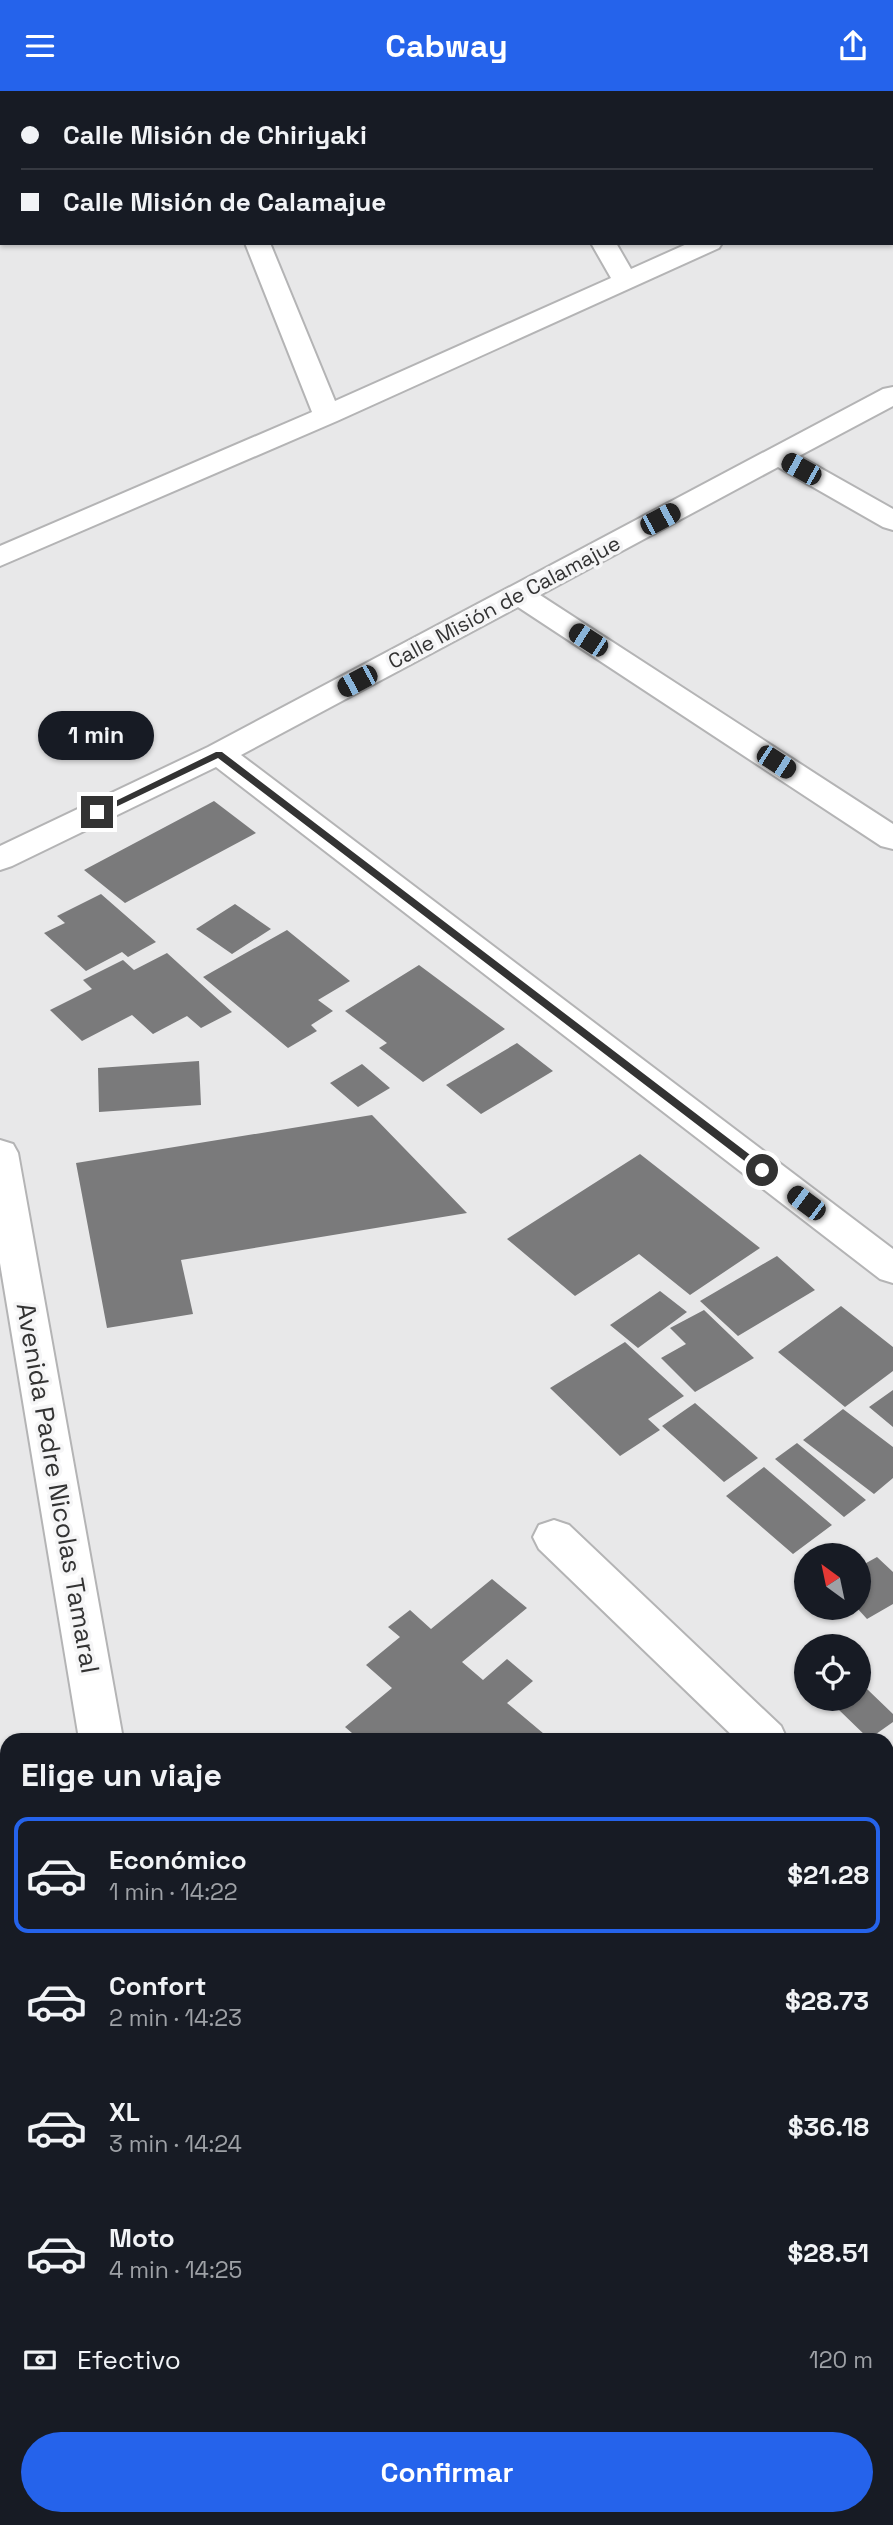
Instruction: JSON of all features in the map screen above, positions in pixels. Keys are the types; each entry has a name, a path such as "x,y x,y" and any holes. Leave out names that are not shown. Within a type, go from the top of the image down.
{"street":[{"path":"258,245 327,415"},
{"path":"604,245 625,281"},
{"path":"0,557 327,415 706,245"},
{"name":"Calle Misión de Calamajue","path":"0,859 219,754 893,395"},
{"path":"778,456 893,521"},
{"path":"518,594 893,839"},
{"path":"219,754 893,1269"},
{"name":"Avenida Padre Nicolas Tamaral","path":"0,1153 100,1733"},
{"path":"554,1537 759,1733"}],"building":[{"path":"214,801 256,833 125,903 84,870"},
{"path":"101,894 156,942 128,957 122,952 86,971 44,933 65,923 57,916"},
{"path":"235,904 271,929 232,954 196,929"},
{"path":"287,930 350,981 318,1000 333,1011 311,1025 317,1031 288,1048 203,977"},
{"path":"167,953 232,1012 201,1028 187,1016 153,1034 132,1015 82,1041 50,1010 92,989 83,980 123,960 134,970"},
{"path":"419,965 505,1029 423,1082 379,1048 387,1043 345,1011"},
{"path":"517,1043 553,1071 481,1114 446,1085"},
{"path":"199,1061 201,1105 99,1112 98,1068"},
{"path":"362,1064 390,1088 358,1107 330,1083"},
{"path":"372,1115 467,1213 181,1260 193,1314 107,1328 76,1163"},
{"path":"640,1154 760,1248 690,1295 639,1254 575,1296 507,1239"},
{"path":"777,1256 815,1290 738,1336 700,1301"},
{"path":"660,1291 687,1312 638,1348 610,1325"},
{"path":"841,1306 893,1347 893,1371 845,1407 778,1352"},
{"path":"704,1310 754,1358 695,1392 661,1358 686,1344 670,1328"},
{"path":"625,1342 684,1396 648,1419 660,1430 620,1456 550,1388"},
{"path":"893,1390 893,1427 869,1407"},
{"path":"695,1403 758,1458 724,1482 662,1426"},
{"path":"843,1409 893,1447 893,1478 874,1494 803,1440"},
{"path":"797,1443 866,1500 844,1517 775,1459"},
{"path":"764,1467 832,1525 808,1543 794,1543 793,1554 726,1496"},
{"path":"877,1557 893,1572 893,1604 872,1616 872,1560"},
{"path":"492,1579 527,1608 462,1662 483,1680 507,1659 533,1681 507,1703 543,1733 352,1733 345,1727 392,1688 366,1665 400,1637 388,1627 410,1610 431,1629"},
{"path":"871,1693 893,1714 893,1722 877,1733 863,1733 840,1711 871,1711"}],"route":[{"path":"97,812 219,754 762,1170"}]}
